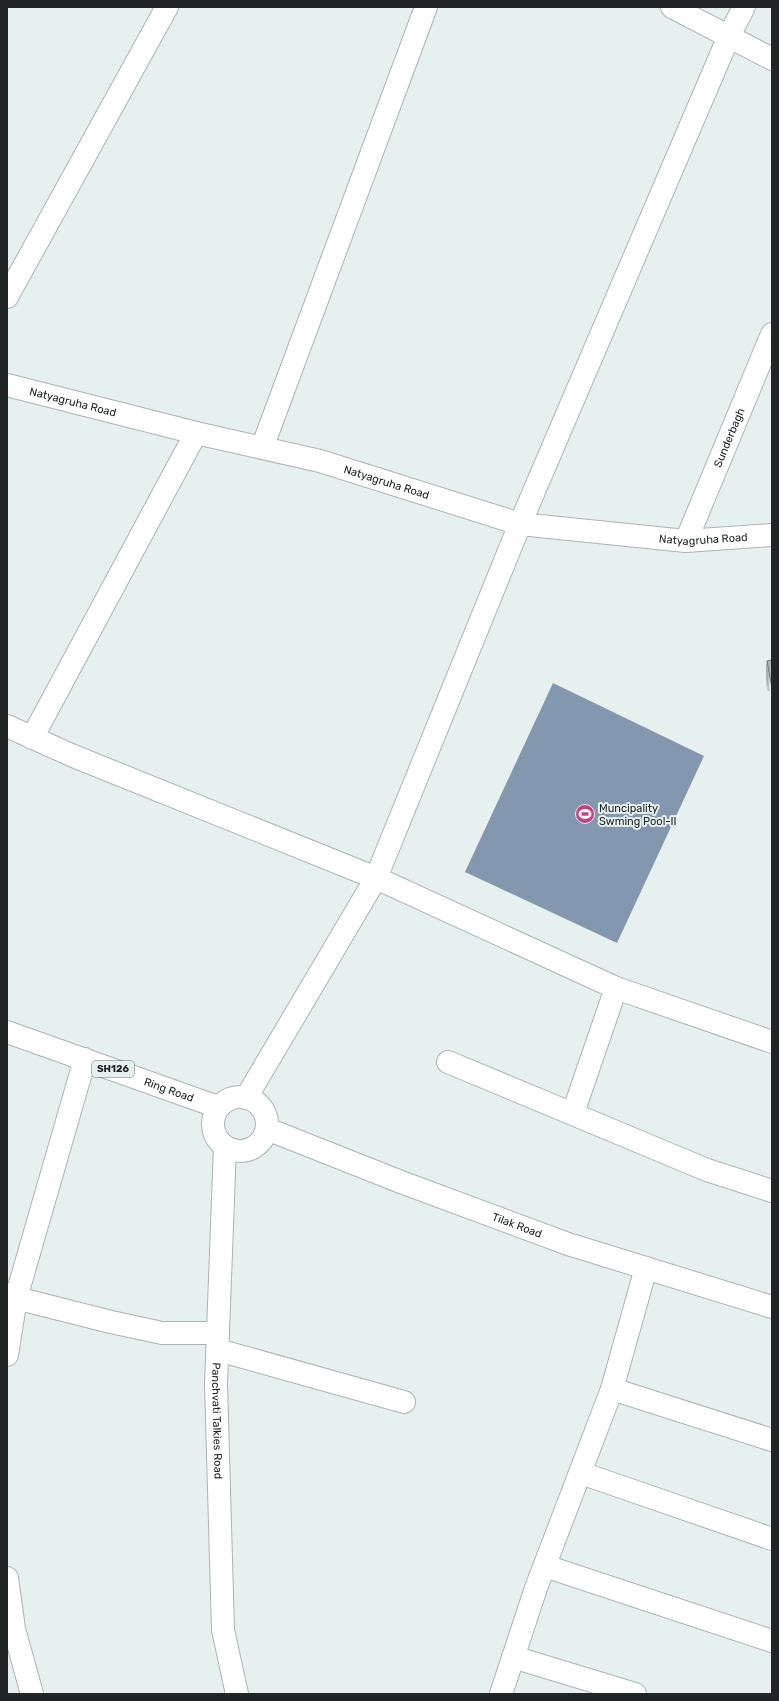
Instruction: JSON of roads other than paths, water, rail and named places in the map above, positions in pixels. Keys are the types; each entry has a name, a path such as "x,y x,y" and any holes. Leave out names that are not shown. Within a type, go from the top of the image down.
{"street":[{"path":"7,298 167,7"},
{"path":"262,448 426,7"},
{"path":"672,7 772,59"},
{"path":"246,1098 376,878 520,524 729,36 744,7"},
{"name":"Sunderbagh","path":"686,541 766,363 772,334"},
{"name":"Natyagruha Road","path":"7,385 196,433 320,461 520,524 686,541 772,535"},
{"path":"32,738 196,433"},
{"path":"7,726 71,756 376,878 616,988 772,1042"},
{"path":"573,1113 616,988"},
{"name":"Ring Road","path":"7,1032 218,1107"},
{"path":"7,1355 11,1296 85,1059"},
{"path":"448,1062 707,1170 772,1190"},
{"path":"233,1097 246,1098 259,1104 264,1111 267,1120 267,1129 264,1138 258,1145 242,1151 225,1147 218,1141 214,1133 213,1119 218,1107 224,1101 233,1097"},
{"name":"Tilak Road","path":"267,1129 408,1185 568,1244 772,1307"},
{"name":"Panchvati Talkies Road","path":"225,1147 216,1384 223,1630 237,1694"},
{"path":"501,1694 545,1566 612,1389 646,1268"},
{"path":"11,1296 111,1322 162,1333 218,1342 404,1402"},
{"path":"612,1389 772,1440"},
{"path":"581,1473 772,1539"},
{"path":"545,1566 772,1641"},
{"path":"7,1578 14,1629 32,1694"},
{"path":"513,1657 635,1694"}],"water":[{"name":"Muncipality Swming Pool-II","path":"553,683 704,756 617,943 465,872"}],"place":[{"name":"Muncipality Swming Pool-II","path":"585,814"}]}
